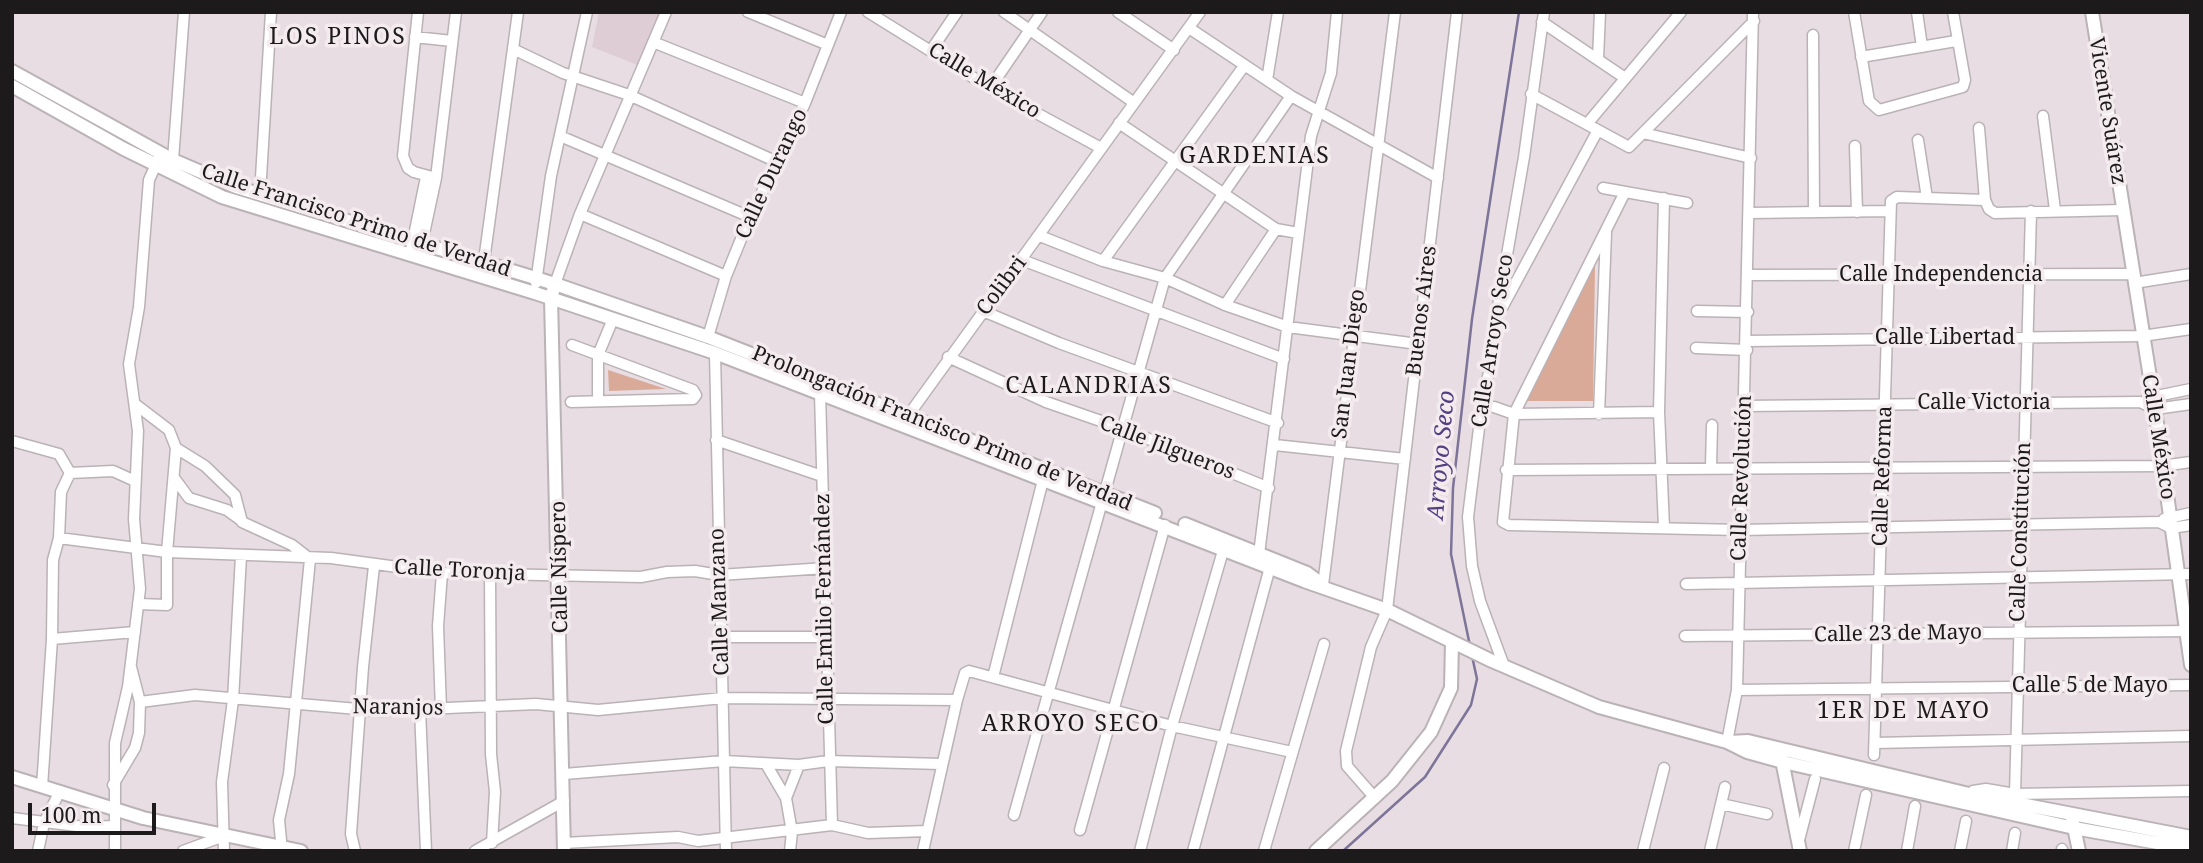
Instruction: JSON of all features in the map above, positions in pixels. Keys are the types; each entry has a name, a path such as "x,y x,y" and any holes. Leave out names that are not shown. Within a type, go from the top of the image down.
{"main road":[{"name":"Vicente Suárez","path":"2092,12 2123,209"},
{"name":"Calle Francisco Primo de Verdad","path":"12,71 167,156 260,194 555,284"},
{"name":"Calle Francisco Primo de Verdad","path":"12,86 155,165 242,204 551,298"},
{"name":"Calle México","path":"2123,209 2142,336 2146,398 2154,408 2166,522 2185,575 2191,665"},
{"name":"Calle Níspero","path":"555,284 551,298 563,708 564,847"},
{"name":"Prolongación Francisco Primo de Verdad","path":"555,284 708,337 1043,480 1106,498 1165,525 1259,554 1307,573 1323,585"},
{"name":"Prolongación Francisco Primo de Verdad","path":"551,298 715,353 820,393 905,420 1225,545 1270,567 1387,610 1498,664"},
{"path":"1316,851 1375,798 1410,761 1440,716 1451,688 1455,643"},
{"path":"1498,664 1599,707 1727,742 1748,741 1782,755 1967,799 2074,828 2191,849"},
{"path":"1782,755 1798,848"},
{"path":"12,777 115,807 143,818 281,849 301,851"},
{"path":"1967,799 2191,837"},
{"path":"2071,815 2078,851"}],"street":[{"path":"115,851 115,743 138,604 138,548 134,519 135,481 139,458 129,364 142,284 149,180 155,165 167,156 184,12"},
{"path":"260,194 271,12"},
{"path":"418,12 403,156 408,168 431,178"},
{"path":"414,256 431,178 456,12"},
{"path":"484,261 517,12"},
{"path":"535,293 551,176 587,12"},
{"path":"555,284 580,214 666,12"},
{"path":"748,12 828,46"},
{"name":"Calle Durango","path":"708,337 726,276 750,217 805,103 841,12"},
{"name":"Calle México","path":"868,12 990,88 1101,148"},
{"path":"932,50 957,12"},
{"path":"1004,12 1133,102"},
{"path":"990,88 1042,12"},
{"path":"1118,12 1174,50"},
{"name":"Colibri","path":"905,420 1200,12"},
{"path":"1267,80 1278,12"},
{"path":"1259,554 1278,423 1311,136 1331,73 1337,12"},
{"name":"San Juan Diego","path":"1323,585 1376,142 1395,12"},
{"name":"Buenos Aires","path":"1375,798 1357,779 1346,759 1371,648 1387,610 1457,12"},
{"path":"1598,60 1600,12"},
{"path":"1587,124 1681,12"},
{"path":"1854,12 1873,107 1879,110 1963,86 1965,79 1956,41 1953,12"},
{"path":"1917,12 1922,47"},
{"path":"1543,17 1625,78"},
{"name":"Calle Arroyo Seco","path":"1498,664 1472,566 1468,517 1483,396 1492,361 1492,341 1499,312 1543,17"},
{"path":"1531,94 1629,147 1754,17"},
{"name":"Calle Revolución","path":"1727,742 1737,690 1736,637 1748,312 1754,17"},
{"path":"1189,28 1291,96 1438,178"},
{"path":"1813,35 1814,212"},
{"path":"415,37 452,41"},
{"path":"1861,57 1956,41"},
{"path":"653,42 805,103"},
{"path":"513,49 574,76 629,95 775,161"},
{"path":"1102,261 1244,66"},
{"path":"1014,816 1051,693 1166,278 1291,96"},
{"path":"2043,116 2054,210"},
{"path":"1119,123 1276,229 1298,233"},
{"path":"1979,128 1985,200 1989,209 1995,213 2123,209"},
{"path":"1499,312 1598,130"},
{"path":"1643,133 1751,158"},
{"path":"560,136 750,217"},
{"path":"1918,140 1927,198 1985,200"},
{"path":"1855,146 1857,212"},
{"path":"1602,188 1688,203"},
{"path":"1625,192 1514,414 1506,470 1503,522 1510,525 1740,530 2166,522 2191,525"},
{"path":"1664,198 1659,412 1664,527"},
{"name":"Calle Reforma","path":"1874,755 1888,339 1889,211 1893,198 1927,198"},
{"path":"1750,213 1889,211"},
{"name":"Calle Constitución","path":"2015,794 2027,275 2031,211"},
{"path":"580,214 726,276"},
{"path":"1225,305 1276,229"},
{"path":"1599,414 1606,229"},
{"path":"1040,236 1102,261 1166,278 1225,305 1288,327 1418,344"},
{"path":"1022,260 1284,359"},
{"name":"Calle Independencia","path":"1749,275 2027,275 2133,279 2191,274"},
{"path":"983,311 1278,423"},
{"path":"1697,312 1748,312"},
{"path":"598,401 598,355 613,319"},
{"name":"Calle Libertad","path":"1696,348 1888,339 2142,336 2191,329"},
{"path":"571,402 694,399 696,395 693,390 572,345"},
{"name":"Calle Manzano","path":"715,353 726,851"},
{"name":"Calle Jilgueros","path":"948,357 1046,402 1124,429 1269,488"},
{"name":"Calle Victoria","path":"1744,406 2026,403 2146,398 2191,388"},
{"name":"Calle Emilio Fernández","path":"820,393 829,698 828,761 832,825"},
{"path":"135,404 169,430 176,448 167,552 167,605 138,604"},
{"path":"2154,408 2191,404"},
{"path":"1494,407 1514,414 1659,412"},
{"path":"1711,467 1712,425"},
{"path":"716,440 822,476"},
{"path":"12,441 59,454 71,473"},
{"path":"1275,445 1405,459"},
{"path":"176,448 205,466 235,495 242,522"},
{"path":"1506,470 2161,466 2191,462"},
{"path":"71,473 113,471 135,481"},
{"path":"42,787 52,639 53,561 59,538 61,492 71,473"},
{"path":"174,478 188,498 227,510 242,522 292,545 310,559 286,789 279,820 281,849"},
{"path":"993,677 1043,480"},
{"path":"2166,522 2191,513"},
{"path":"1080,830 1165,525"},
{"name":"Calle Toronja","path":"59,538 167,552 241,556 255,553 310,559 331,558 374,566 442,573 641,577 695,571 719,575 826,568"},
{"path":"1140,851 1172,726 1225,545"},
{"path":"224,851 222,782 233,699 241,556"},
{"path":"355,851 351,834 374,566"},
{"path":"1193,851 1270,567"},
{"path":"441,709 438,626 442,573"},
{"path":"490,573 495,792 492,843"},
{"path":"1686,583 2185,575"},
{"name":"Calle 23 de Mayo","path":"1685,636 2188,631"},
{"path":"52,639 135,632"},
{"path":"720,637 827,637"},
{"path":"1264,851 1324,644"},
{"path":"113,785 135,748 140,702 130,664"},
{"path":"923,851 957,700 965,673 970,671 1172,726 1292,752"},
{"name":"Calle 5 de Mayo","path":"1737,690 2191,685"},
{"name":"Naranjos","path":"140,702 186,695 381,711 536,704 598,710 723,698 957,700"},
{"path":"420,710 426,851"},
{"path":"1875,743 2191,736"},
{"path":"564,774 724,761 799,765 828,761 942,764"},
{"path":"766,764 786,799 792,832 790,851"},
{"path":"786,799 799,765"},
{"path":"1643,851 1664,768"},
{"path":"1798,848 1815,779"},
{"path":"1710,851 1725,787"},
{"path":"1967,799 1986,789 2015,794 2191,791"},
{"path":"38,851 44,823 60,791"},
{"path":"1854,851 1866,795"},
{"path":"475,851 564,801"},
{"path":"1721,804 1767,814"},
{"path":"1907,851 1915,806"},
{"path":"12,818 85,827 115,826"},
{"path":"1960,851 1966,821"},
{"path":"564,847 677,837 698,841 726,839 832,825 867,833 927,831"},
{"path":"2012,851 2015,833"},
{"path":"183,851 224,836"}],"shaded area":[{"path":"599,12 662,12 640,66 592,47"},
{"path":"1593,265 1593,401 1527,401"},
{"path":"608,370 666,389 609,391"}],"waterway":[{"name":"Arroyo Seco","path":"1470,646 1451,554 1453,488 1472,319 1519,12"},
{"name":"Arroyo Seco","path":"1343,851 1425,777 1471,705 1477,679 1472,656"}],"district":[{"name":"LOS PINOS","path":"338,37"},
{"name":"GARDENIAS","path":"1255,156"},
{"name":"CALANDRIAS","path":"1089,386"},
{"name":"1ER DE MAYO","path":"1904,711"},
{"name":"ARROYO SECO","path":"1071,724"}]}
